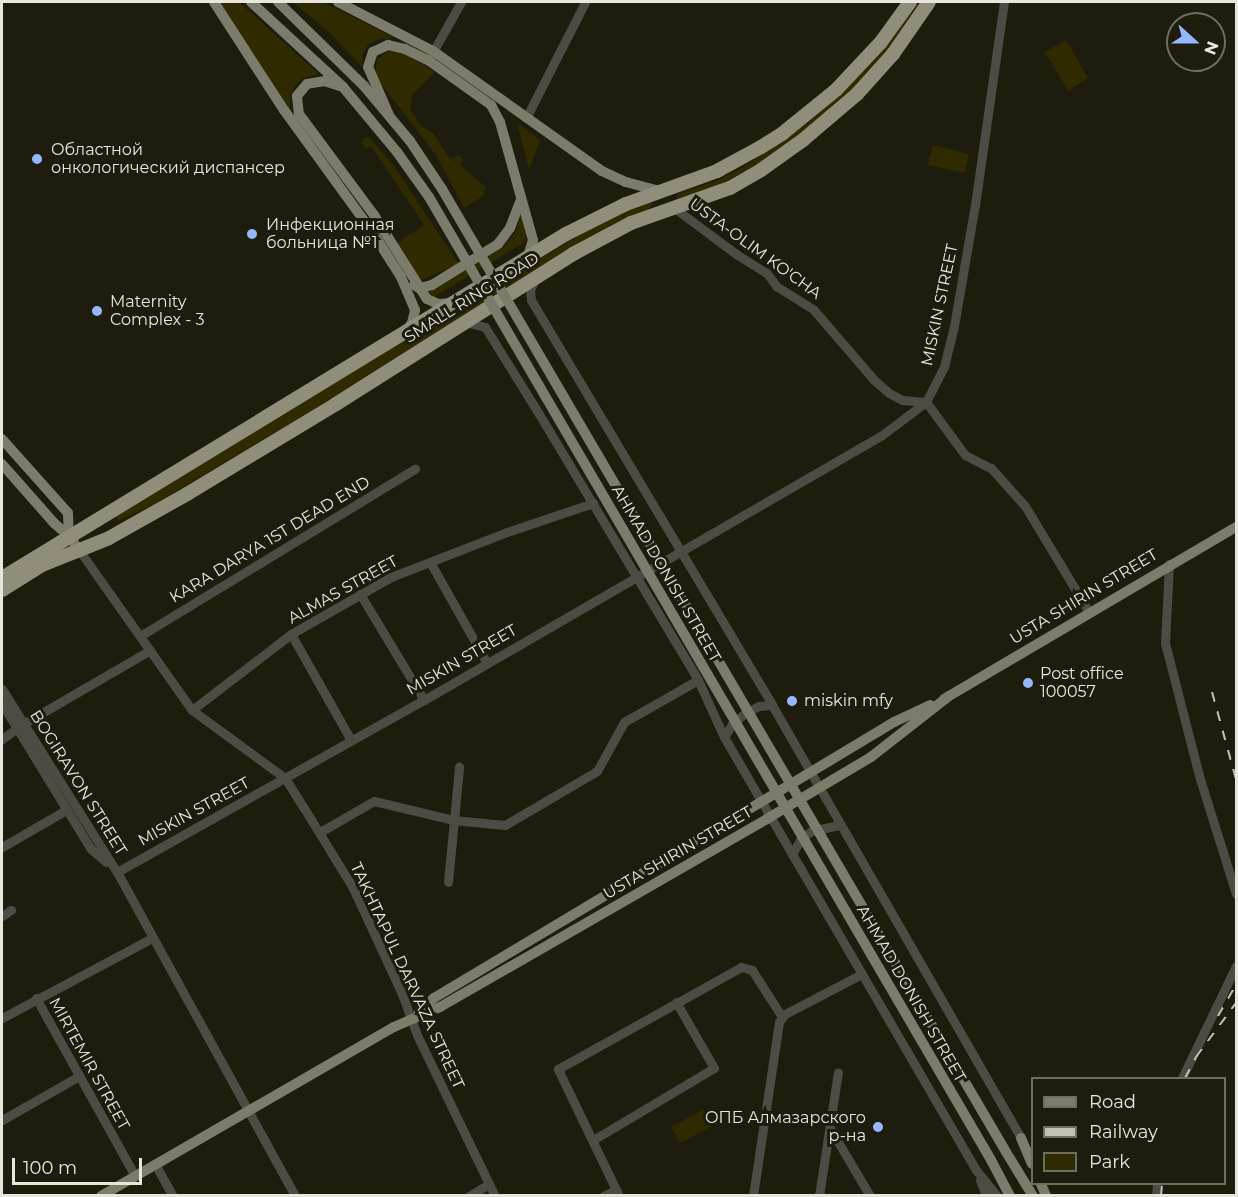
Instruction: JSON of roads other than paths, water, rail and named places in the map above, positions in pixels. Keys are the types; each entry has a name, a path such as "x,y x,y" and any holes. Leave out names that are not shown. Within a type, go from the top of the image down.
{"highway":[{"name":"SMALL RING ROAD","path":"2,578 528,256 626,204 729,166 783,133 821,102 858,67 910,2"},
{"name":"SMALL RING ROAD","path":"2,590 42,565 109,538 187,494 336,404 538,276 631,223 739,184 810,135 876,74 902,42 929,2"},
{"path":"659,191 669,208"}],"main road":[{"path":"214,2 284,110 373,233 401,277 415,310 412,323 406,332"},
{"name":"AHMAD DONISH STREET","path":"251,2 343,87 398,152 429,197 1010,1196"},
{"name":"AHMAD DONISH STREET","path":"278,2 338,58 389,115 442,189 1033,1196"},
{"path":"338,2 490,90 603,171 626,182 659,191"},
{"path":"389,115 369,71 373,52 379,47 393,45 430,56 496,111 533,240 528,256"},
{"path":"343,87 325,81 307,84 297,96 299,114 363,200 431,302 452,303"},
{"path":"401,277 420,288 432,285 498,244 510,228 521,197 521,179 504,115 490,90"},
{"path":"2,439 68,513 69,536"},
{"name":"TAKHTAPUL DARVAZA STREET","path":"2,464 54,523 69,536 79,550"},
{"name":"USTA SHIRIN STREET","path":"411,1018 434,998 894,722 949,696 1236,526"},
{"name":"USTA SHIRIN STREET","path":"101,1196 411,1018 440,1007 818,789 871,757 949,696"},
{"path":"1021,1138 1031,1162"}],"street":[{"path":"430,56 461,2"},
{"path":"526,118 585,2"},
{"name":"MISKIN STREET","path":"117,872 424,700 882,435 926,402 944,367 954,326 975,206 1004,2"},
{"name":"USTA-OLIM KO'CHA","path":"669,208 736,254 761,268 776,286 813,309 874,380 889,393 902,400 926,402"},
{"name":"AHMAD DONISH STREET","path":"538,276 531,287 531,300 772,705 818,789 1021,1138"},
{"name":"AHMAD DONISH STREET","path":"463,323 475,323 485,327 593,503 698,680 724,737 761,802 976,1170 997,1196"},
{"path":"926,402 965,455 991,468 1025,506 1089,612"},
{"name":"KАRA DARYA 1ST DEAD END","path":"140,636 415,469"},
{"name":"ALMAS STREET","path":"192,710 291,634 391,577 507,532 593,503"},
{"name":"TAKHTAPUL DARVAZA STREET","path":"79,550 192,710 285,778 320,831 353,888 417,1035 495,1196"},
{"path":"430,562 487,663"},
{"path":"1169,564 1165,643 1200,779 1236,894"},
{"path":"360,594 424,700"},
{"path":"291,634 351,740"},
{"path":"2,739 150,650"},
{"path":"320,831 374,801 453,820 502,825 510,823 597,771 624,722 698,680"},
{"name":"BOGIRAVON STREET","path":"2,689 20,727 66,810 91,849 117,872"},
{"name":"BOGIRAVON STREET","path":"2,704 20,727 117,872"},
{"path":"724,737 732,723 745,713 759,706 772,705"},
{"path":"448,882 459,767"},
{"path":"2,848 66,810"},
{"path":"792,854 800,840 811,831 840,825"},
{"path":"117,872 295,1196"},
{"path":"2,1018 152,938"},
{"path":"1182,1077 1236,966"},
{"path":"603,1196 617,1193 558,1069 676,1002 741,967 747,967 755,973 782,1017 753,1196"},
{"path":"782,1017 862,974"},
{"name":"MIRTEMIR STREET","path":"36,998 135,1176"},
{"path":"593,1140 714,1068 676,1002"},
{"path":"819,1196 831,1130 838,1072"},
{"path":"2,1120 79,1076"},
{"path":"831,1130 870,1196"},
{"path":"155,1164 173,1196"},
{"path":"976,1170 986,1196"},
{"path":"469,1196 489,1184"}],"railway":[{"path":"1212,692 1236,779"},
{"path":"1218,1016 1236,985"},
{"path":"1186,1077 1196,1057 1236,1003"},
{"path":"1161,1196 1162,1185"}],"place":[{"name":"Областной онкологический диспансер","path":"37,159"},
{"name":"Инфекционная больница №1","path":"252,234"},
{"name":"Maternity Complex - 3","path":"97,311"},
{"name":"Post office 100057","path":"1028,683"},
{"name":"miskin mfy","path":"792,701"},
{"name":"ОПБ Алмазарского р-на","path":"878,1127"}]}
